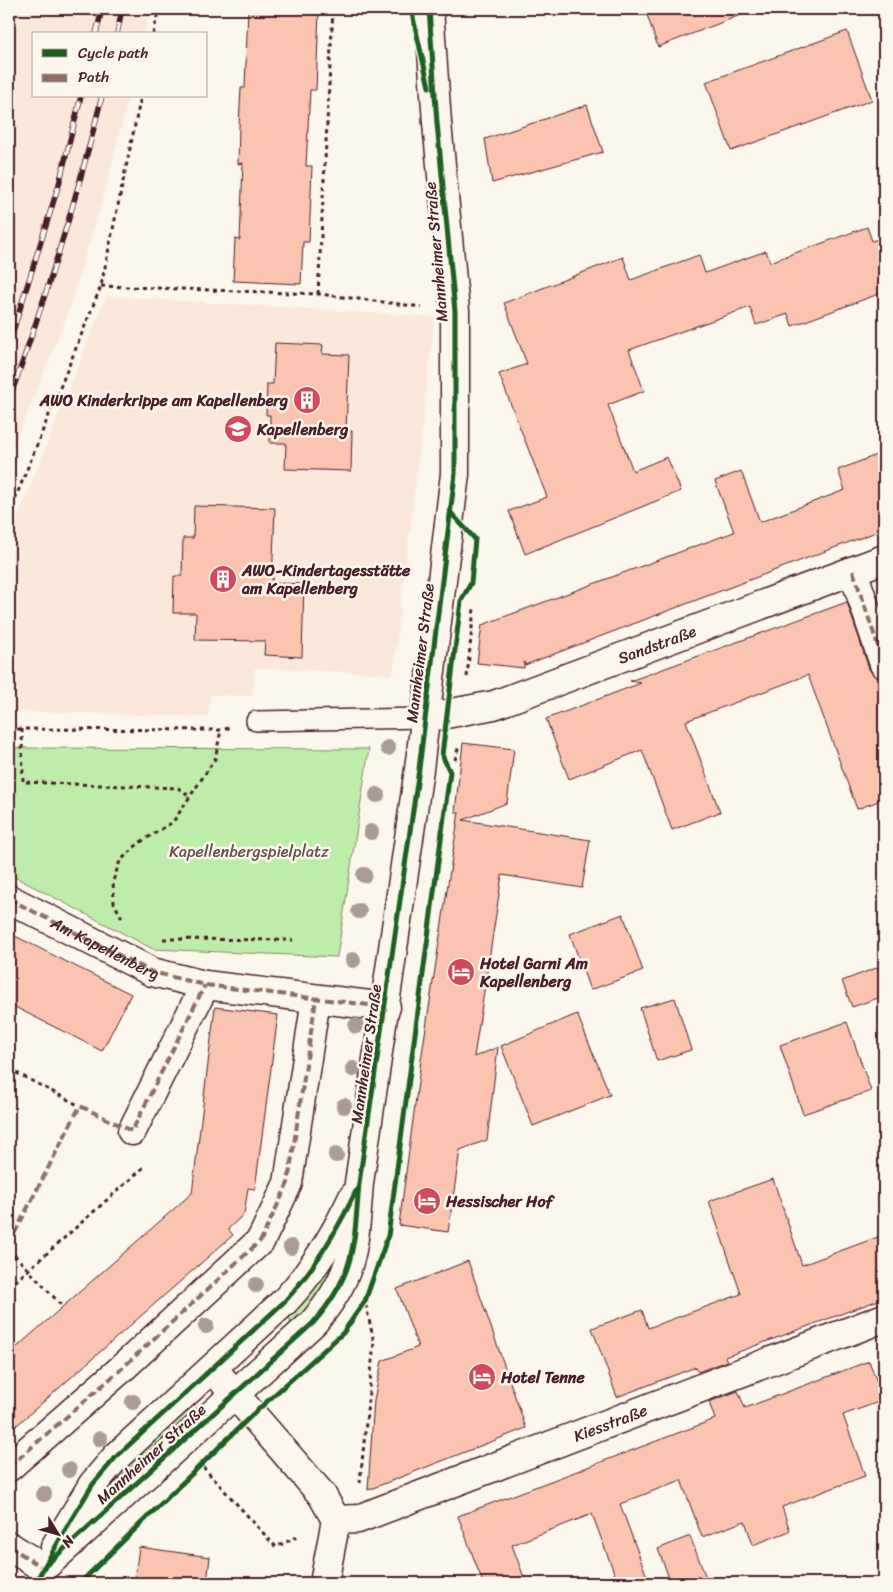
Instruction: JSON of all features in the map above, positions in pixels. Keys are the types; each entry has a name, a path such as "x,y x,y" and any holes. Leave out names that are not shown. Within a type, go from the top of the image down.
{"street":[{"name":"Mannheimer Straße","path":"410,9 437,123"},
{"name":"Mannheimer Straße","path":"39,1576 313,1322 331,1302 341,1286 353,1249 360,1182 425,718 455,474 455,311 437,123 429,9"},
{"name":"Sandstraße","path":"425,718 494,705 884,559"},
{"path":"853,571 884,664"},
{"name":"Am Kapellenberg","path":"9,899 152,972 205,985 386,1007"},
{"path":"132,1131 205,985"},
{"path":"9,1467 119,1371 261,1240 288,1183 316,999"},
{"name":"Mannheimer Straße","path":"39,1576 89,1491 116,1457 213,1369 304,1281 317,1263 344,1216 360,1182"},
{"name":"Kiesstraße","path":"347,1519 884,1318"},
{"path":"213,1369 322,1495 347,1519 324,1583"},
{"path":"9,1546 39,1576"}],"lane":[{"path":"256,721 425,718"}],"path":[{"path":"154,32 159,9"},
{"path":"318,294 334,9"},
{"path":"9,514 101,286 140,98"},
{"path":"101,286 318,294 455,311"},
{"path":"9,729 221,730 256,721"},
{"path":"22,729 24,782 178,788 190,796"},
{"path":"128,922 122,918 114,903 113,881 120,861 139,843 172,822 215,759 221,730"},
{"path":"155,936 164,939 293,940"},
{"path":"9,1069 80,1106"},
{"path":"9,1287 144,1167"},
{"path":"9,1249 63,1307"},
{"path":"182,1443 276,1547 347,1519 374,1342 365,1301"}],"shaded area":[{"path":"9,9 150,9 145,32 32,32 32,98 128,98 104,195 67,316 9,457"},
{"name":"Kapellenberg","path":"106,296 435,317 393,674 255,668 253,696 211,695 208,717 9,711 9,540"}],"green space":[{"name":"Kapellenbergspielplatz","path":"9,748 369,749 337,957 153,949 9,874"},
{"path":"341,1238 331,1286 299,1323 290,1322 289,1313"},
{"path":"182,1412 190,1413 190,1421 104,1497 96,1496 98,1488"}],"building":[{"path":"248,9 319,10 316,90 310,90 306,166 312,166 309,242 303,242 301,284 233,281 235,239 240,240 243,163 238,164 239,126 241,88 245,88"},
{"path":"645,9 751,9 751,11 658,47"},
{"path":"847,31 872,100 731,151 706,82"},
{"path":"587,105 603,152 492,183 485,139"},
{"path":"867,227 872,241 884,237 884,292 792,326 788,314 756,325 750,307 629,350 644,391 608,405 633,471 667,457 681,491 525,554 509,511 547,497 499,374 527,364 504,303 623,257 631,280 699,255 705,273 766,251 770,262"},
{"name":"AWO Kinderkrippe am Kapellenberg","path":"275,343 323,345 322,354 349,355 346,431 352,431 351,471 285,469 286,443 270,443 270,415 266,415 267,384 273,384"},
{"path":"884,452 884,529 525,665 524,662 524,668 477,663 482,625 734,532 715,481 741,471 760,522 845,490 838,470"},
{"name":"AWO-Kindertagesstätte am Kapellenberg","path":"194,506 275,508 272,583 304,584 302,657 264,655 265,641 195,640 196,613 173,613 174,576 182,576 183,538 193,538"},
{"path":"847,602 869,669 874,676 884,679 884,799 857,809 808,675 686,721 720,812 672,830 642,750 569,779 546,719 641,683 630,681"},
{"path":"463,743 514,749 507,803 463,820 590,840 582,888 502,875 474,1057 498,1047 487,1140 460,1150 448,1232 399,1225 421,1060 459,812 455,812"},
{"path":"623,914 643,971 590,990 570,934"},
{"path":"9,933 131,994 102,1051 9,1004"},
{"path":"884,965 884,996 852,1007 842,981"},
{"path":"675,998 691,1050 657,1061 640,1008"},
{"path":"215,1007 278,1015 255,1189 248,1188 244,1214 228,1229 233,1235 9,1432 9,1354 192,1193"},
{"path":"577,1014 610,1095 533,1126 501,1046"},
{"path":"847,1022 871,1091 803,1114 780,1045"},
{"path":"773,1179 802,1265 878,1237 884,1254 884,1298 725,1357 727,1361 698,1372 696,1367 617,1397 592,1328 642,1310 648,1328 741,1294 709,1201"},
{"path":"468,1261 526,1428 368,1490 374,1400 382,1361 418,1347 397,1289"},
{"path":"869,1361 884,1400 843,1415 865,1476 782,1507 790,1531 753,1545 745,1521 702,1537 681,1480 620,1504 647,1577 628,1583 618,1583 592,1514 512,1545 526,1583 483,1583 458,1516 715,1419 709,1402 738,1391 745,1408"},
{"path":"690,1536 708,1583 671,1583 658,1549"},
{"path":"139,1547 210,1557 207,1583 134,1583"}],"railway":[{"path":"96,32 102,9"},
{"path":"117,32 122,9"},
{"path":"9,344 59,184 80,98"},
{"path":"9,400 60,249 101,98"}],"marked path":[{"path":"853,571 884,664"},
{"path":"9,899 152,972 205,985 386,1007"},
{"path":"9,1244 80,1106 132,1131 205,985"},
{"path":"9,1467 119,1371 261,1240 288,1183 316,999"},
{"path":"9,1546 43,1568"}],"cycle path":[{"path":"411,9 429,87"},
{"path":"43,1568 313,1323 338,1289 350,1258 354,1241 359,1183 419,769 455,474 455,311 437,123 429,9"},
{"path":"80,1583 252,1415 343,1333 365,1301 388,1236 450,772 442,755 461,601 471,583 475,539 451,513"},
{"path":"35,1583 93,1484 116,1457 285,1301 325,1249 356,1191"}],"place":[{"name":"AWO Kinderkrippe am Kapellenberg","path":"307,400"},
{"name":"Kapellenberg","path":"238,429"},
{"name":"AWO-Kindertagesstätte am Kapellenberg","path":"223,579"},
{"name":"Hotel Garni Am Kapellenberg","path":"461,972"},
{"name":"Hessischer Hof","path":"427,1201"},
{"name":"Hotel Tenne","path":"482,1377"}]}
